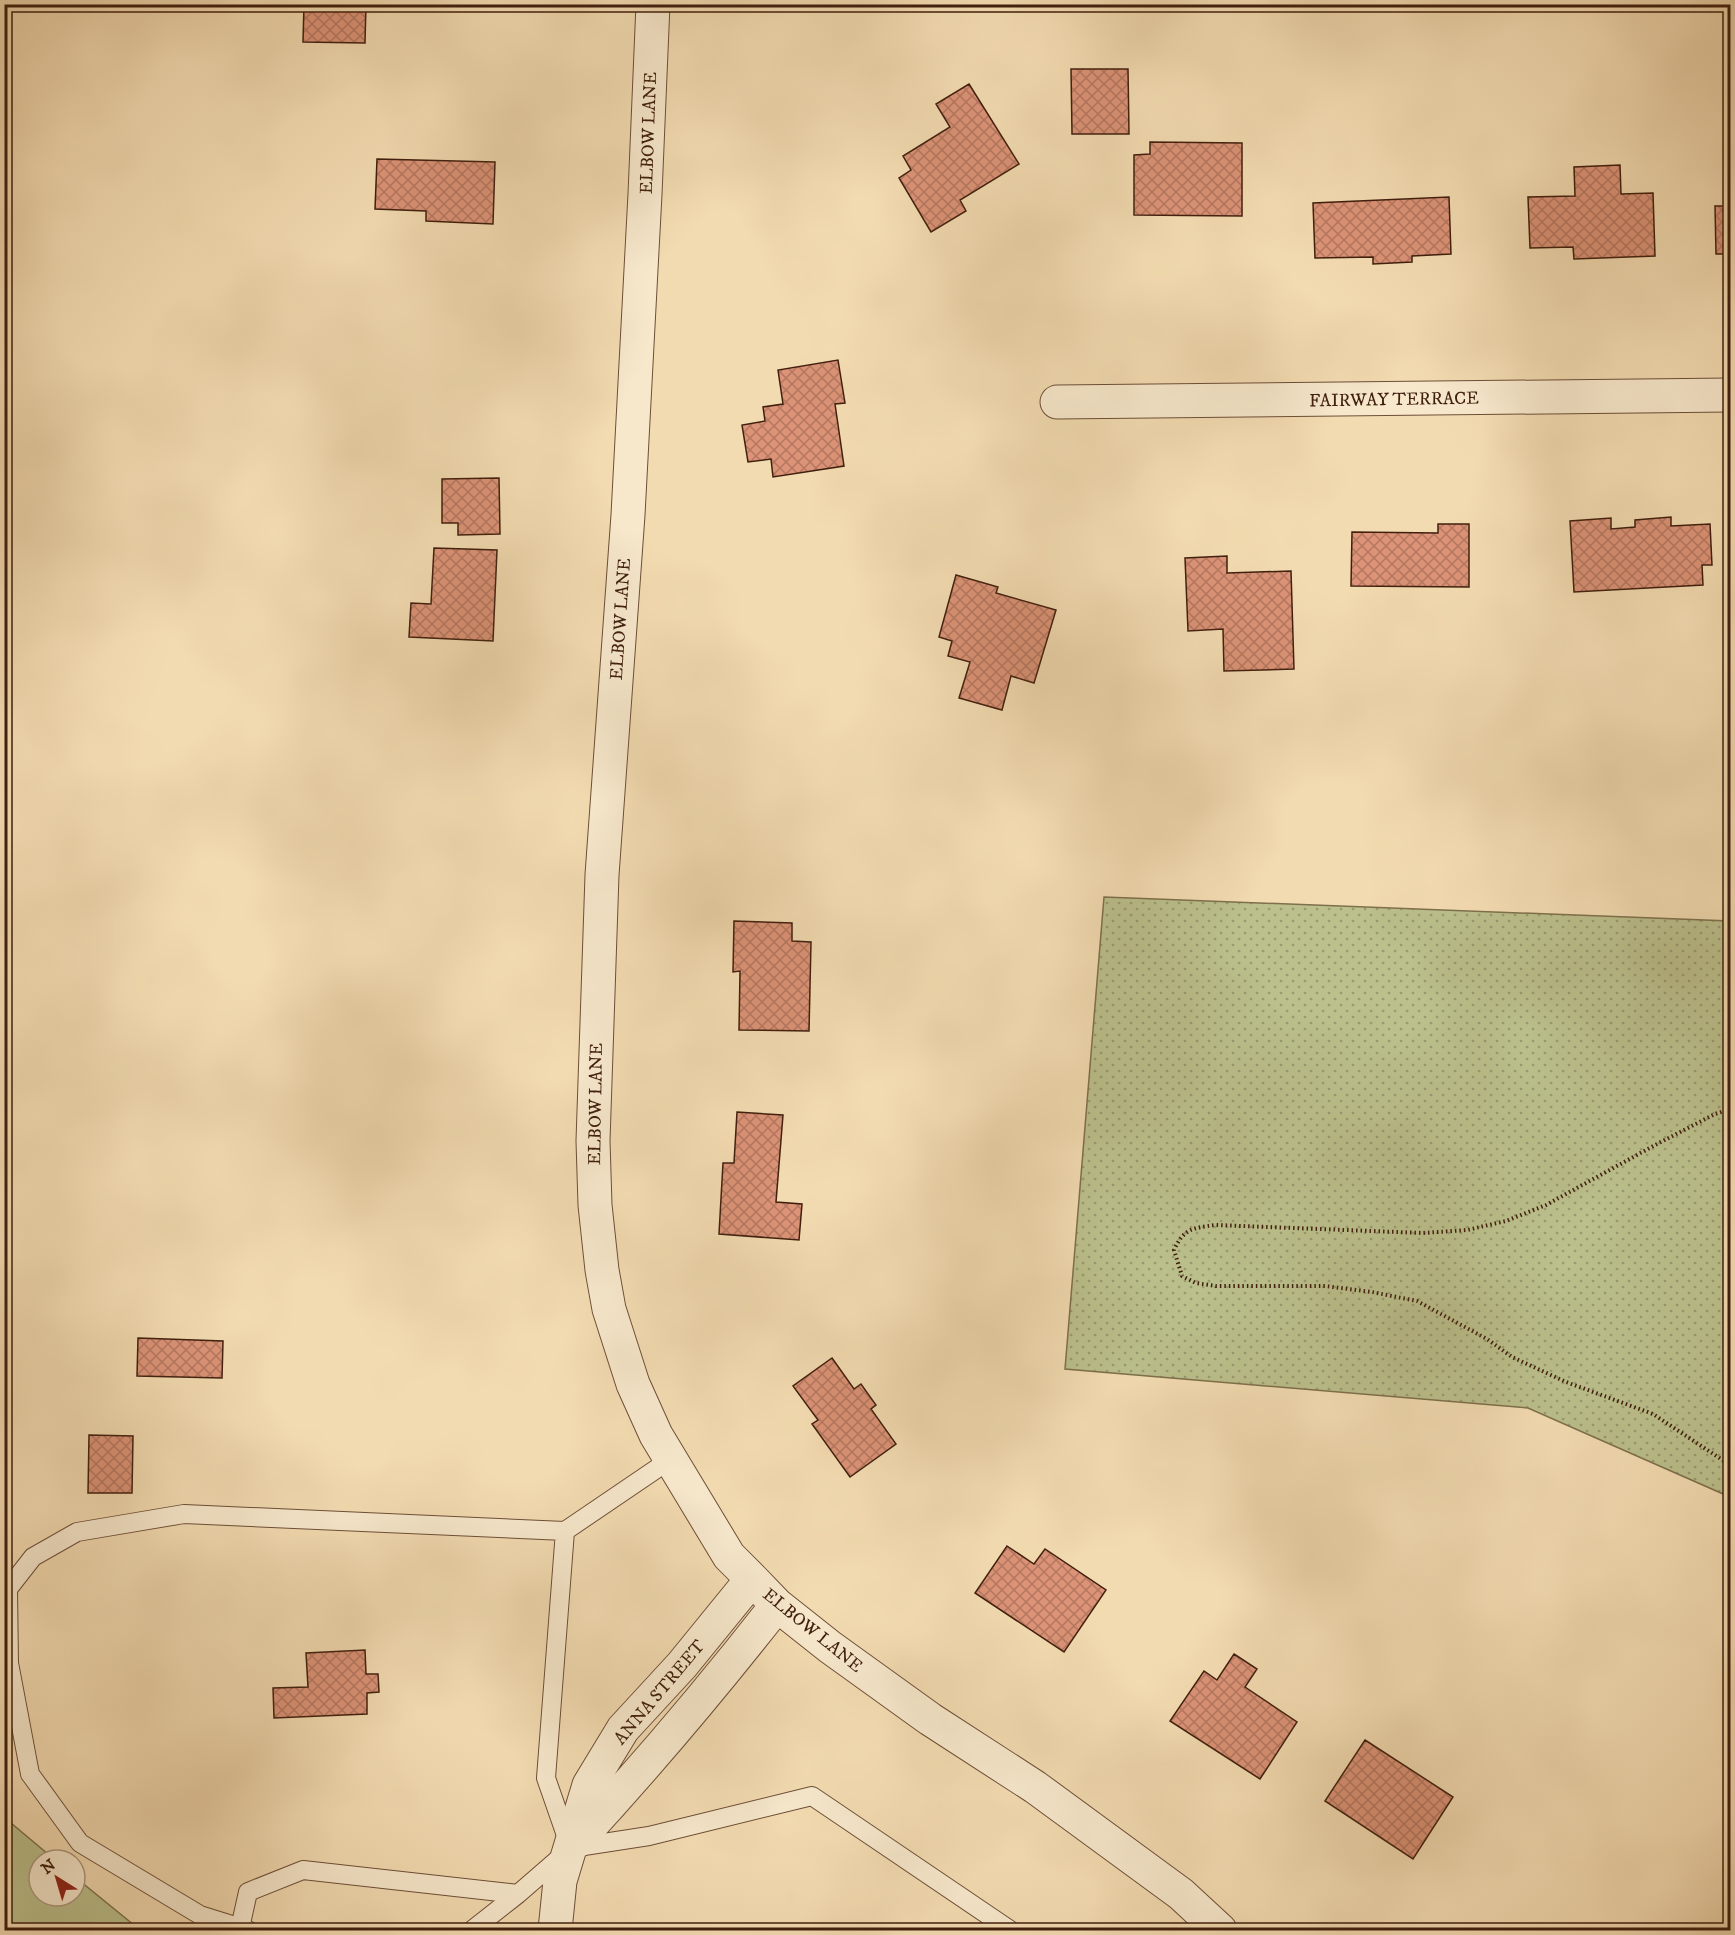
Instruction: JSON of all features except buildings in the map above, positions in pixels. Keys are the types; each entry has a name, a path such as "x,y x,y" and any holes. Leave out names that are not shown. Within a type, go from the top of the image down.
{"street":[{"name":"ELBOW LANE","path":"653,4 628,515 602,875 593,1141 595,1205 609,1309 633,1384 656,1435 729,1556 752,1580 777,1605 830,1647 930,1719 1035,1787 1181,1894 1220,1930"},
{"name":"FAIRWAY TERRACE","path":"1057,402 1731,395"},
{"name":"ANNA STREET","path":"555,1930 560,1881 589,1785 623,1729 682,1665 752,1580"},
{"name":"ANNA STREET","path":"571,1848 638,1775 737,1657 777,1605"}],"lane":[{"path":"518,1894 303,1870 248,1892 244,1929 200,1915 80,1843 30,1774 9,1663 8,1589 33,1557 77,1532 184,1514 565,1531 671,1459"},
{"path":"565,1531 546,1778 571,1848"},
{"path":"472,1930 571,1848 649,1836 812,1796 1010,1930"}],"path":[{"path":"1731,1108 1657,1144 1546,1205 1506,1221 1467,1230 1423,1233 1216,1225 1192,1228 1180,1237 1174,1250 1182,1276 1196,1283 1216,1286 1325,1286 1417,1301 1487,1339 1512,1357 1566,1382 1653,1414 1731,1465"}],"green space":[{"path":"1104,897 1730,921 1730,1497 1528,1408 1065,1369"},
{"path":"5,1818 41,1848 27,1848 27,1908 87,1908 87,1887 140,1930 5,1930"}]}
